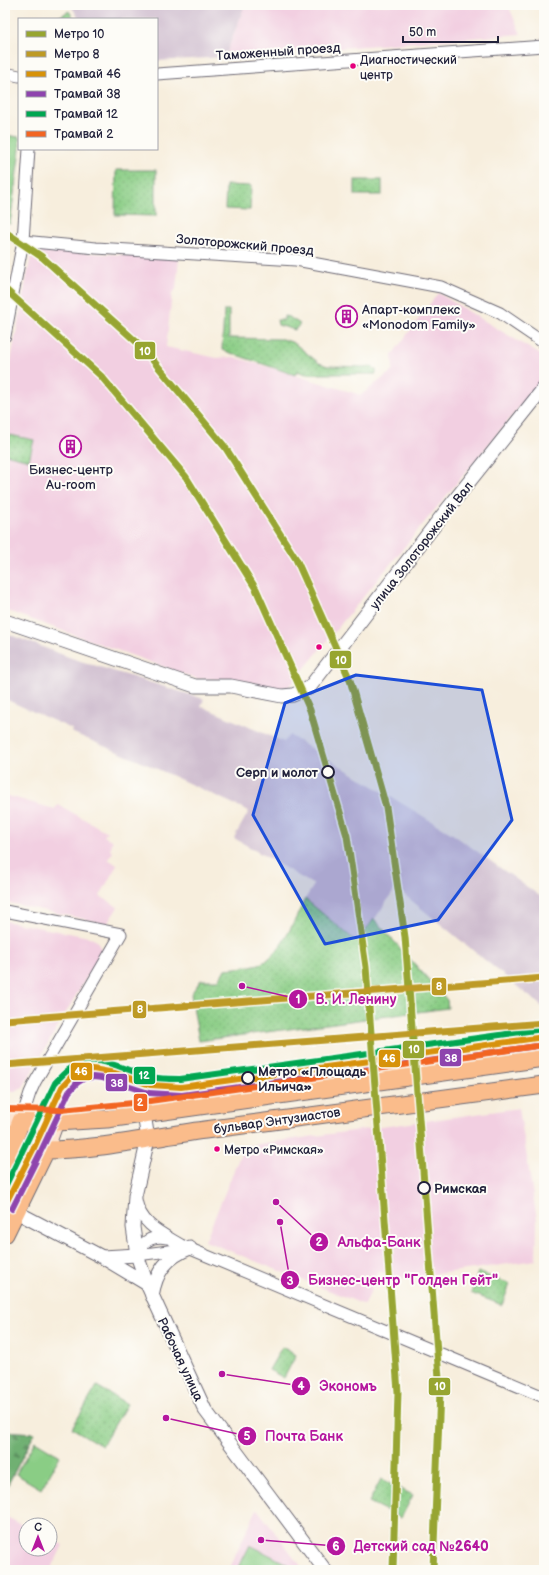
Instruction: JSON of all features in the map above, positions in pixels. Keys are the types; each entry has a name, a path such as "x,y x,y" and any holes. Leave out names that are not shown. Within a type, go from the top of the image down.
{"main road":[{"name":"бульвар Энтузиастов","path":"13,1120 56,1122 107,1119 544,1058"},
{"name":"бульвар Энтузиастов","path":"7,1154 46,1150 83,1149 148,1138 544,1085"},
{"path":"7,1154 13,1120"},
{"path":"5,1234 11,1208 46,1150 56,1122"}],"street":[{"name":"Таможенный проезд","path":"158,74 544,46"},
{"path":"5,73 18,76"},
{"path":"5,336 23,241 29,150"},
{"name":"Золоторожский проезд","path":"23,241 96,248 296,260 441,287 500,313 544,344"},
{"name":"улица Золоторожский Вал","path":"5,621 195,686 231,686 282,696 292,695 309,688 441,517 544,388"},
{"path":"5,912 121,934 13,1120"},
{"name":"Рабочая улица","path":"144,1114 148,1138 135,1196 133,1228 137,1256 150,1290 205,1410 325,1570"},
{"path":"135,1196 141,1216 147,1224 190,1248 544,1397"},
{"path":"11,1208 102,1257 150,1290 153,1287 159,1273 168,1261 176,1254 190,1248"},
{"path":"137,1256 139,1249 149,1239 156,1237 170,1238"},
{"path":"102,1257 137,1256 190,1248"}],"highlighted area":[{"path":"356,675 482,690 512,820 438,920 325,944 253,815 285,703"}],"shaded area":[{"path":"70,5 245,5 225,57 158,61 158,18 79,18"},
{"path":"245,5 508,5 521,34 225,57"},
{"path":"32,250 179,258 176,289 172,294 166,347 217,358 234,357 361,395 393,370 392,355 438,293 544,357 544,377 290,686 276,689 238,679 198,679 5,610 5,391"},
{"path":"5,633 74,659 204,699 201,706 284,742 289,735 454,835 544,899 544,1008 396,888 358,943 305,899 314,885 234,838 249,811 153,767 71,732 72,729 5,699"},
{"path":"5,795 54,809 59,805 107,832 104,836 113,841 110,845 112,845 110,850 113,852 108,859 117,865 100,896 118,907 107,924 5,902"},
{"path":"5,921 89,937 97,941 101,949 101,953 23,1087 16,1091 5,1090"},
{"path":"519,1108 537,1220 536,1260 402,1279 379,1271 365,1305 205,1241 244,1146"},
{"path":"257,1509 304,1570 228,1570"},
{"path":"5,1516 18,1523 18,1557 57,1557 51,1570 5,1570"},
{"path":"58,1543 63,1545 58,1555"}],"green space":[{"path":"69,11 73,18 57,18"},
{"path":"5,135 18,137 18,150 20,150 10,224 5,223"},
{"path":"116,170 156,170 156,216 115,215"},
{"path":"355,180 382,180 382,195 355,195"},
{"path":"226,185 251,186 250,210 225,209"},
{"path":"224,310 229,310 229,338 283,339 294,343 319,363 328,366 372,367 376,370 376,374 306,374 297,371 295,375 222,350"},
{"path":"284,316 289,317 300,324 295,330 278,325 277,320 284,320"},
{"path":"10,435 34,440 29,460 5,454"},
{"path":"305,899 357,942 374,919 447,1000 448,1008 199,1041 191,994 201,980 219,980 225,969 255,965 267,960 280,946 292,926"},
{"path":"478,1272 510,1284 502,1305 471,1293"},
{"path":"282,1347 296,1355 284,1378 269,1370"},
{"path":"97,1386 127,1404 102,1446 72,1428"},
{"path":"5,1431 35,1433 5,1490"},
{"path":"35,1441 60,1456 41,1489 16,1474"},
{"path":"381,1479 413,1495 401,1518 369,1502"},
{"path":"250,1545 287,1564 284,1570 245,1570 239,1567"}],"metro line":[{"name":"10","path":"5,232 42,257 141,346 225,447 296,559 350,680 386,807 405,937 440,1391 433,1570"},
{"name":"10","path":"5,289 101,376 186,477 256,589 310,710 347,836 366,967 398,1392 393,1570"},
{"name":"8","path":"5,1020 544,978"},
{"name":"8","path":"5,1065 544,1023"}],"tram line":[{"name":"12","path":"5,1187 55,1083 67,1071 78,1064 89,1061 100,1061 150,1077 161,1079 180,1079 543,1029"},
{"name":"46","path":"5,1205 33,1150 62,1087 72,1076 82,1071 93,1069 115,1073 150,1085 181,1087 544,1037"},
{"name":"38","path":"12,1209 69,1092 77,1083 85,1078 102,1078 149,1093 182,1095 544,1045"},
{"name":"2","path":"5,1109 61,1110 143,1102 544,1045"}],"place":[{"name":"Диагностический центр","path":"353,66"},
{"name":"Апарт-комплекс «Monodom Family»","path":"346,316"},
{"name":"Бизнес-центр Au-room","path":"71,447"},
{"name":"Серп и молот","path":"328,772"},
{"name":"В. И. Ленину","path":"242,986"},
{"name":"Метро «Площадь Ильича»","path":"248,1078"},
{"name":"Метро «Римская»","path":"217,1149"},
{"name":"Римская","path":"424,1188"},
{"name":"Альфа-Банк","path":"276,1202"},
{"name":"Бизнес-центр \"Голден Гейт\"","path":"280,1222"},
{"name":"Экономъ","path":"222,1374"},
{"name":"Почта Банк","path":"166,1418"},
{"name":"Детский сад №2640","path":"261,1540"}]}
